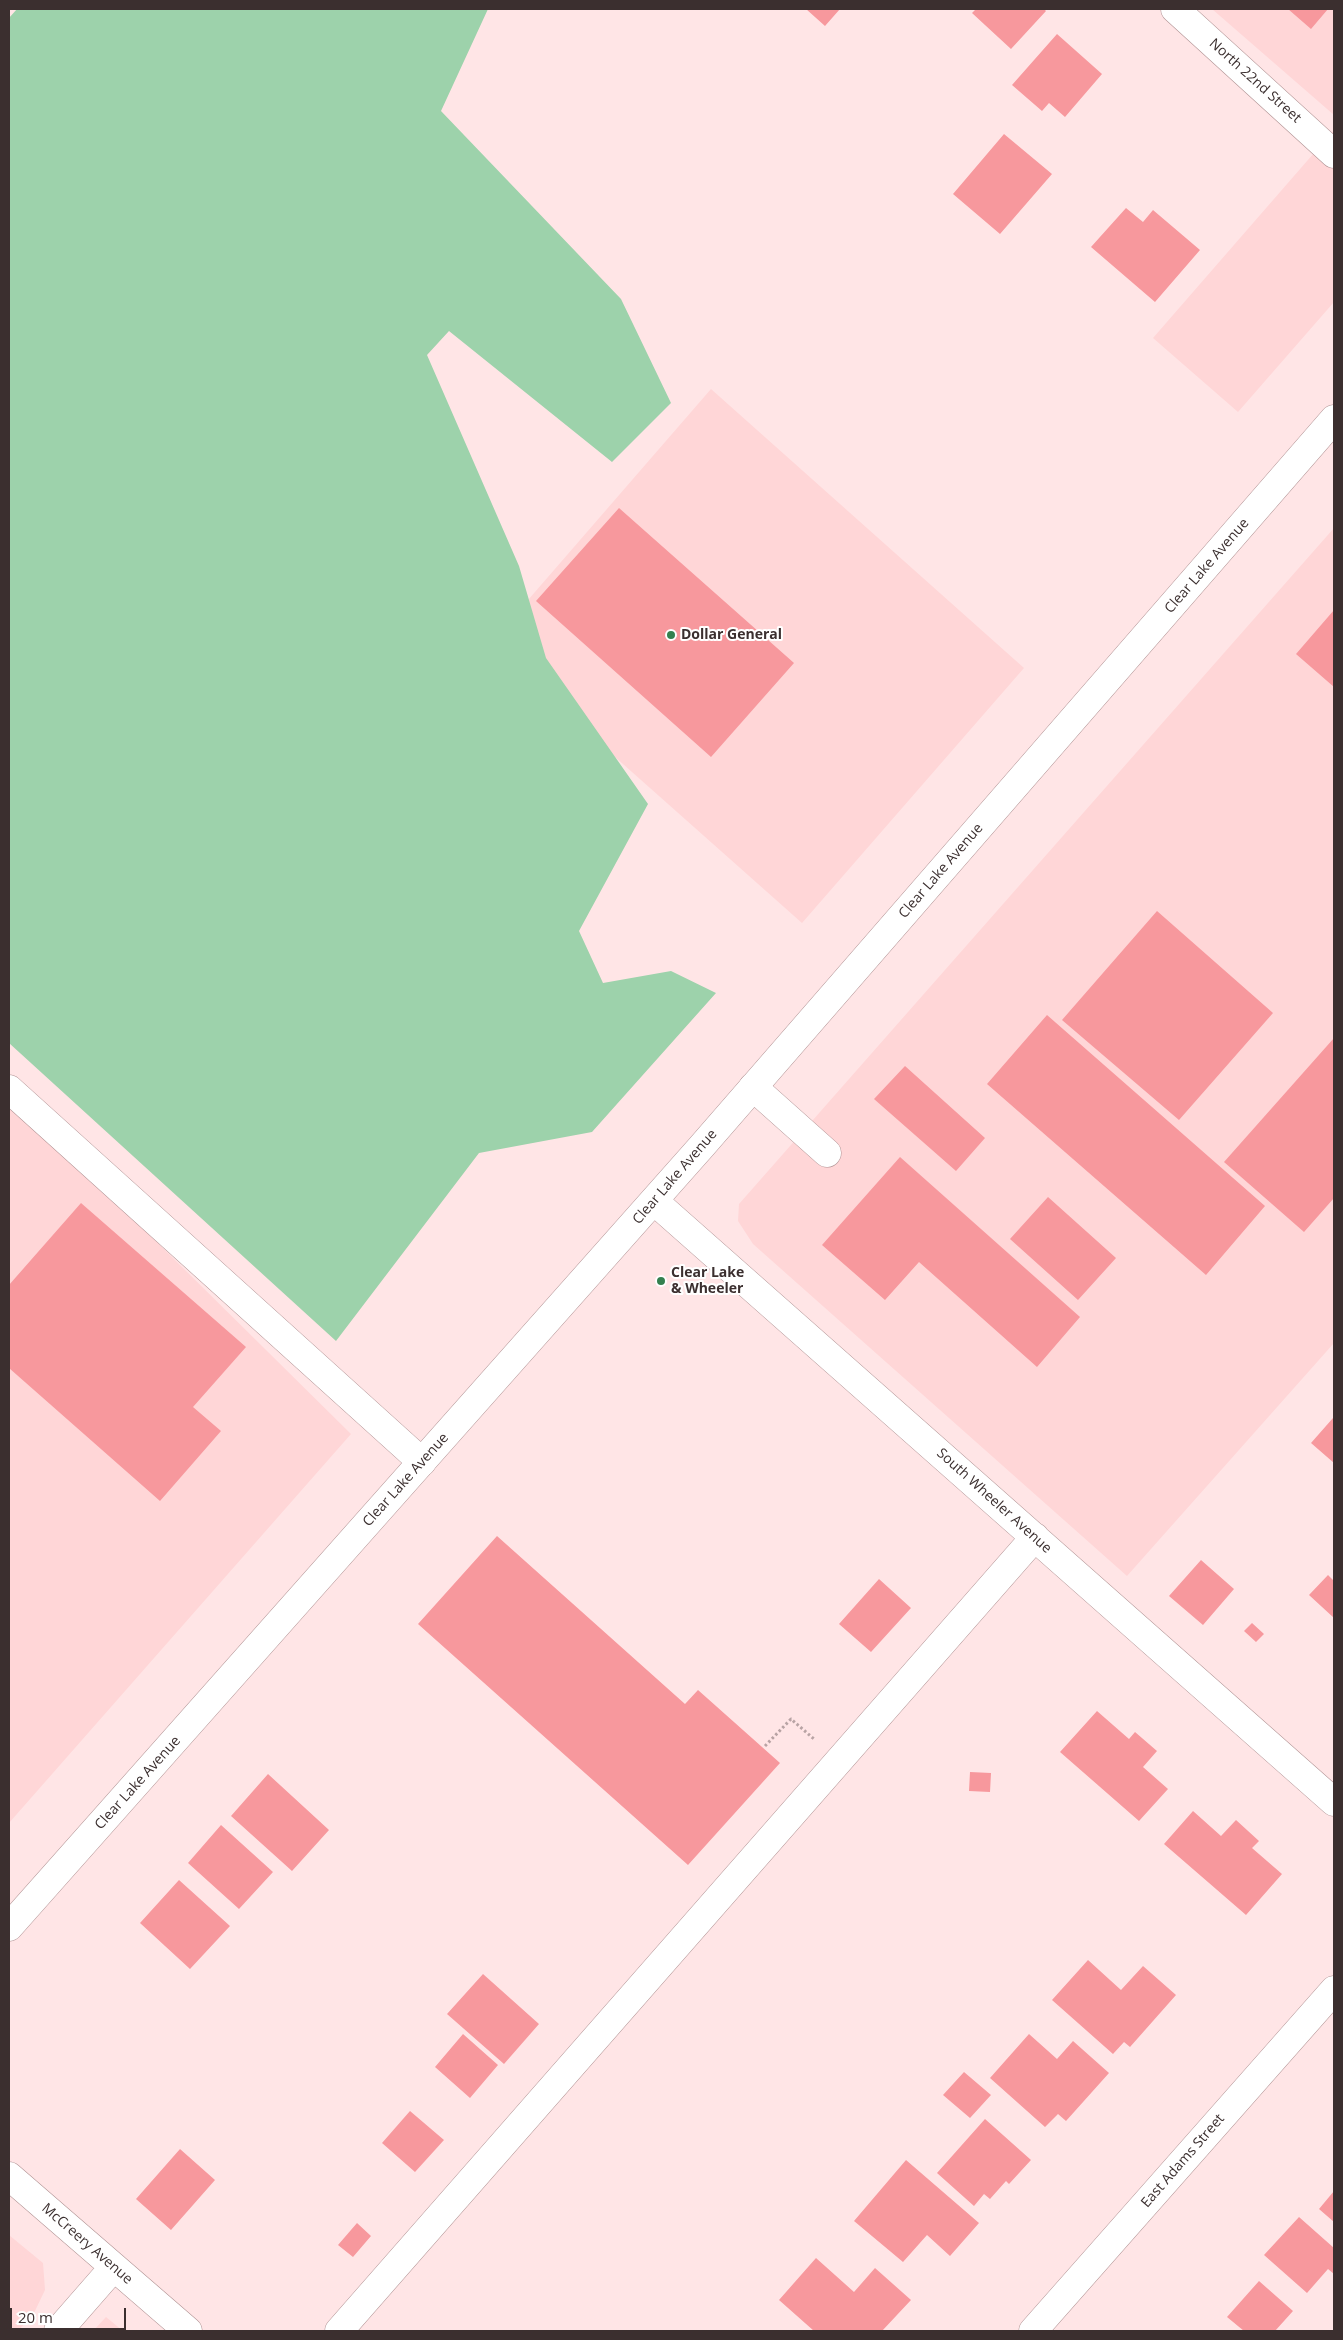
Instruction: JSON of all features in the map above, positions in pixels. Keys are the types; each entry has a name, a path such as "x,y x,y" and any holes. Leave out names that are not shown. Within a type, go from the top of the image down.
{"main road":[{"name":"North 22nd Street","path":"1175,9 1334,154"},
{"name":"Clear Lake Avenue","path":"9,1927 654,1201 1334,419"},
{"path":"753,1087 827,1153"},
{"path":"9,1089 422,1462"},
{"name":"South Wheeler Avenue","path":"654,1201 1334,1802"},
{"path":"339,2331 1035,1537"},
{"name":"East Adams Street","path":"1033,2331 1334,1990"},
{"name":"McCreery Avenue","path":"9,2176 188,2331"},
{"path":"58,2331 113,2268"}],"path":[{"path":"765,1746 791,1719 819,1743"}],"shaded area":[{"path":"1212,9 1334,9 1334,115"},
{"path":"1334,130 1334,302 1238,412 1153,338"},
{"path":"711,389 1024,668 802,923 489,645"},
{"path":"1334,528 1334,1343 1127,1576 753,1244 738,1221 739,1204"},
{"path":"9,1096 351,1434 9,1823"},
{"path":"9,2235 43,2263 45,2290 34,2313 18,2331 9,2331"},
{"path":"106,2317 123,2331 93,2331"}],"green space":[{"path":"17,9 488,9 441,111 621,299 671,403 612,462 449,331 427,355 519,566 546,658 648,804 579,931 603,983 671,971 716,993 592,1132 479,1153 336,1341 9,1043 9,18"}],"building":[{"path":"806,9 840,9 825,26"},
{"path":"976,9 1044,9 1046,11 1011,49 972,13"},
{"path":"1288,9 1328,9 1311,29"},
{"path":"1057,34 1102,74 1065,117 1049,103 1042,111 1012,85"},
{"path":"1004,134 1052,174 1000,234 953,194"},
{"path":"1126,208 1143,222 1153,210 1200,250 1155,302 1091,247"},
{"path":"619,508 794,663 711,757 536,601"},
{"path":"1334,610 1334,687 1296,654"},
{"path":"1157,911 1273,1013 1179,1120 1062,1020"},
{"path":"1047,1015 1265,1206 1206,1275 987,1084"},
{"path":"1334,1038 1334,1198 1304,1232 1224,1162"},
{"path":"905,1066 985,1138 956,1171 874,1099"},
{"path":"900,1157 1080,1317 1037,1367 919,1262 885,1300 822,1245"},
{"path":"1048,1197 1116,1258 1078,1300 1010,1239"},
{"path":"81,1203 246,1347 193,1407 221,1431 160,1501 9,1368 9,1285"},
{"path":"1334,1419 1334,1463 1311,1443"},
{"path":"497,1536 685,1704 698,1690 780,1763 688,1865 418,1624"},
{"path":"1201,1560 1234,1589 1203,1625 1169,1596"},
{"path":"1328,1575 1334,1581 1334,1618 1309,1595"},
{"path":"879,1579 911,1608 871,1652 839,1624"},
{"path":"1252,1623 1264,1634 1256,1642 1244,1631"},
{"path":"1097,1711 1129,1739 1135,1732 1157,1751 1143,1767 1168,1789 1139,1821 1060,1752"},
{"path":"970,1772 991,1773 990,1792 969,1791"},
{"path":"268,1774 329,1830 292,1871 231,1816"},
{"path":"1193,1811 1221,1836 1236,1820 1259,1841 1252,1848 1282,1874 1246,1915 1164,1844"},
{"path":"221,1825 273,1872 239,1909 188,1863"},
{"path":"179,1880 230,1926 190,1969 140,1923"},
{"path":"1088,1960 1121,1990 1143,1966 1176,1995 1130,2047 1124,2042 1113,2054 1052,2000"},
{"path":"483,1974 539,2024 504,2064 447,2014"},
{"path":"463,2034 498,2065 470,2098 435,2067"},
{"path":"1029,2034 1057,2059 1073,2041 1109,2073 1066,2121 1058,2114 1045,2127 990,2078"},
{"path":"964,2072 991,2095 970,2118 943,2095"},
{"path":"410,2111 444,2140 415,2172 382,2143"},
{"path":"985,2119 1031,2160 1009,2184 1006,2181 990,2199 984,2194 974,2206 937,2173"},
{"path":"180,2149 215,2180 171,2230 136,2199"},
{"path":"906,2160 979,2223 950,2256 927,2235 903,2262 854,2221"},
{"path":"1334,2191 1334,2222 1319,2209"},
{"path":"1299,2217 1334,2248 1334,2274 1328,2269 1307,2293 1264,2255"},
{"path":"357,2223 371,2236 353,2257 338,2245"},
{"path":"816,2258 854,2292 875,2268 911,2300 882,2331 814,2331 779,2300"},
{"path":"1259,2281 1293,2311 1275,2331 1244,2331 1227,2317"}],"place":[{"name":"Dollar General","path":"671,635"},
{"name":"Clear Lake & Wheeler","path":"661,1281"}]}
